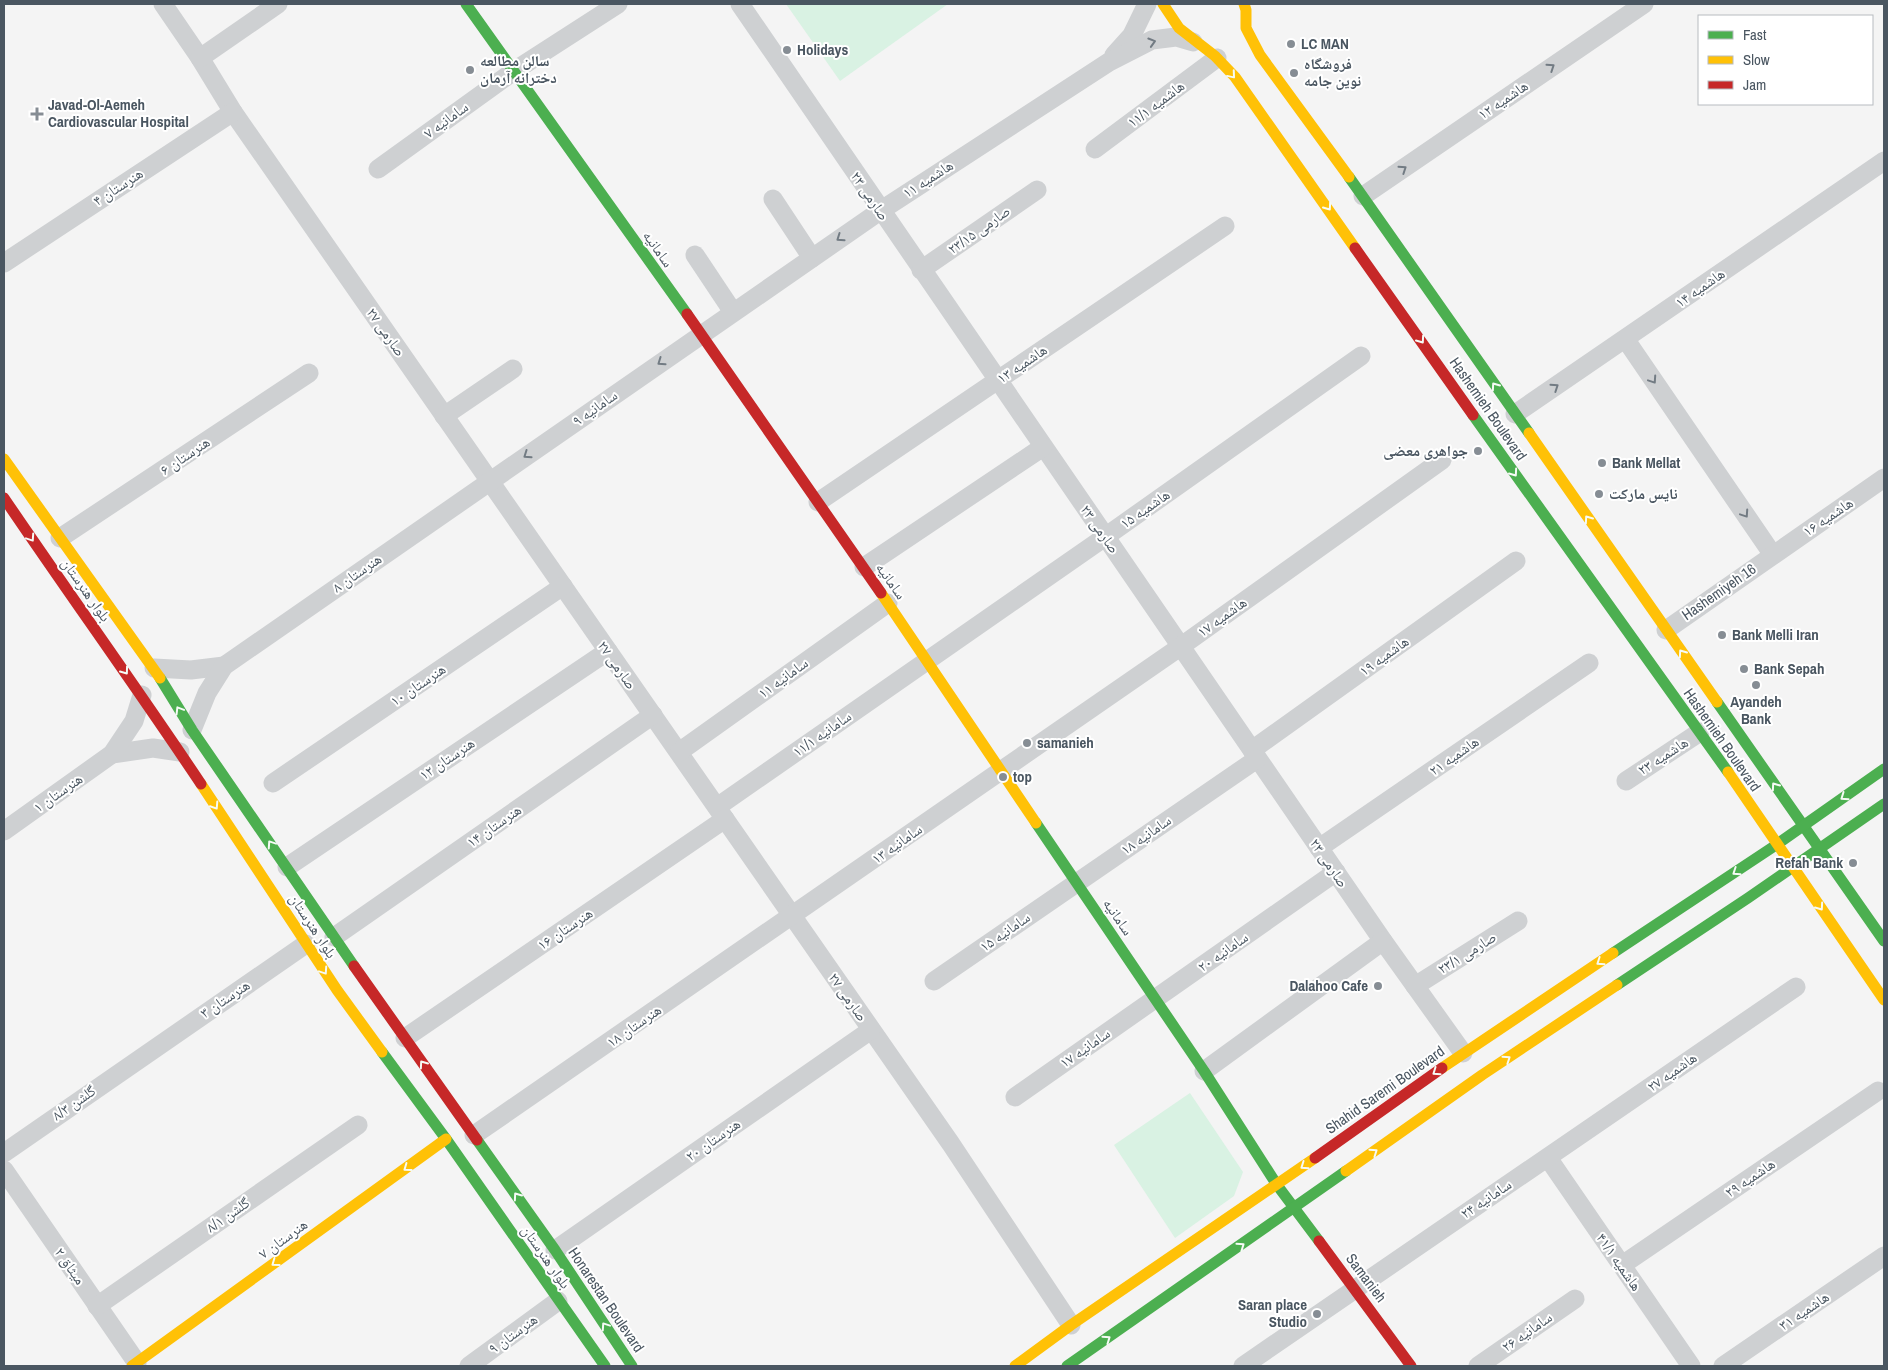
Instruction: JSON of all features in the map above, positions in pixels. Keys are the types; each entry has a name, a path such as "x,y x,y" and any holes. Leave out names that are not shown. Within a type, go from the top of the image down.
{"main road":[{"name":"سامانیه","path":"466,4 864,567 1204,1071 1277,1185"},
{"name":"Hashemieh Boulevard","path":"1163,4 1171,20 1217,58 1234,77 1292,156 1437,355 1556,533 1700,732 1792,867"},
{"name":"Hashemieh Boulevard","path":"1246,6 1246,28 1260,55 1363,196 1458,341 1515,414 1820,849"},
{"name":"بلوار هنرستان","path":"4,459 154,668 192,730 334,937 348,983 446,1139 605,1366"},
{"name":"بلوار هنرستان","path":"4,498 66,589 142,694 306,944 405,1038 555,1250"},
{"path":"66,589 89,575"},
{"path":"1803,826 1884,769"},
{"path":"1067,1366 1092,1359 1294,1209 1482,1075 1820,849 1884,804"},
{"name":"Shahid Saremi Boulevard","path":"1015,1366 1277,1185 1463,1053 1803,826"},
{"path":"1820,849 1884,941"},
{"path":"1792,867 1884,1000"},
{"name":"هنرستان ۷","path":"134,1364 446,1139"},
{"name":"Samanieh","path":"1277,1185 1356,1289 1411,1366"},
{"name":"Honarestan Boulevard","path":"555,1250 632,1366"}],"street":[{"name":"صارمی ۲۷","path":"164,4 200,58 232,112 951,1144 1071,1326"},
{"path":"200,58 278,4"},
{"name":"سامانیه ۷","path":"378,169 514,71 618,4"},
{"name":"صارمی ۲۳","path":"740,4 1180,647 1383,941 1463,1053"},
{"path":"1109,62 1132,35 1147,4"},
{"name":"هاشمیه ۱۲","path":"1363,196 1644,4"},
{"path":"1109,62 1152,40 1176,38 1198,43"},
{"name":"هاشمیه ۱۱/۱","path":"1095,150 1217,58"},
{"name":"هاشمیه ۱۱","path":"701,334 880,211 1109,62"},
{"name":"هنرستان ۴","path":"4,263 232,112"},
{"name":"هاشمیه ۱۴","path":"1515,414 1626,340 1884,161"},
{"name":"صارمی ۲۳/۱۵","path":"922,270 1037,190"},
{"path":"773,199 812,258"},
{"name":"هاشمیه ۱۳","path":"818,502 1225,226"},
{"path":"695,255 733,312"},
{"name":"سامانیه ۹","path":"489,481 701,334"},
{"path":"1626,340 1772,555"},
{"name":"هاشمیه ۱۵","path":"927,660 1105,537 1360,356"},
{"path":"444,416 513,370"},
{"name":"هنرستان ۶","path":"60,538 310,373"},
{"path":"864,567 1043,447"},
{"name":"هاشمیه ۱۷","path":"1002,771 1442,460"},
{"name":"هاشمیه ۱۶","path":"1772,555 1884,478"},
{"name":"هنرستان ۸","path":"192,730 207,693 224,666 489,481"},
{"name":"Hashemiyeh 16","path":"1666,630 1772,555"},
{"name":"هاشمیه ۱۹","path":"1216,787 1255,754 1516,561"},
{"name":"هنرستان ۱۰","path":"273,783 563,586"},
{"name":"سامانیه ۱۱","path":"679,752 888,602"},
{"name":"هنرستان ۱۲","path":"287,867 608,651"},
{"name":"سامانیه ۱۱/۱","path":"721,813 927,660"},
{"name":"هاشمیه ۲۱","path":"1319,848 1589,663"},
{"name":"هنرستان ۸","path":"154,668 191,670 224,666"},
{"name":"هنرستان ۱","path":"4,831 112,754 134,721 142,694"},
{"name":"هنرستان ۱۴","path":"334,937 653,715"},
{"name":"هاشمیه ۲۳","path":"1626,781 1700,732"},
{"name":"هنرستان ۱","path":"112,754 153,748 180,752"},
{"name":"سامانیه ۱۳","path":"793,916 1002,771"},
{"name":"سامانیه ۱۸","path":"1077,883 1216,787"},
{"name":"هنرستان ۱۶","path":"405,1038 721,813"},
{"name":"سامانیه ۲۰","path":"1155,999 1336,872"},
{"name":"سامانیه ۱۵","path":"934,981 1077,883"},
{"name":"هنرستان ۱۸","path":"474,1135 793,916"},
{"name":"صارمی ۲۳/۱","path":"1415,986 1518,921"},
{"path":"1204,1071 1383,941"},
{"name":"هنرستان ۳","path":"144,1054 306,944"},
{"name":"هاشمیه ۲۷","path":"1548,1158 1796,986"},
{"name":"سامانیه ۱۷","path":"1015,1097 1155,999"},
{"name":"هنرستان ۲۰","path":"555,1250 871,1030"},
{"name":"گلشن ۸/۳","path":"4,1153 144,1054"},
{"name":"هاشمیه ۲۹","path":"1622,1266 1878,1091"},
{"name":"گلشن ۸/۱","path":"98,1306 358,1125"},
{"name":"سامانیه ۲۴","path":"1243,1366 1548,1158"},
{"name":"هاشمیه ۴۱/۱","path":"1548,1158 1691,1366"},
{"name":"میثاق ۲","path":"4,1170 98,1306 134,1364"},
{"name":"هاشمیه ۳۱","path":"1723,1366 1884,1256"},
{"name":"سامانیه ۲۶","path":"1478,1366 1575,1299"},
{"name":"هنرستان ۹","path":"469,1366 558,1301"}],"green space":[{"path":"786,4 948,4 840,81"},
{"path":"1190,1093 1243,1172 1234,1196 1175,1238 1114,1145"}],"traffic: fast":[{"path":"466,4 687,314"},
{"path":"1349,177 1529,433"},
{"path":"1473,415 1728,772"},
{"path":"160,678 192,730 354,966"},
{"path":"1717,702 1884,941"},
{"path":"1613,953 1776,845 1884,769"},
{"path":"1617,985 1884,804"},
{"path":"1036,823 1204,1071 1277,1185 1319,1241"},
{"path":"382,1052 446,1139 605,1366"},
{"path":"477,1140 555,1250 632,1366"},
{"path":"1067,1366 1346,1171"}],"traffic: slow":[{"path":"1163,4 1179,28 1215,56 1235,77 1355,248"},
{"path":"1244,4 1246,28 1260,55 1349,177"},
{"path":"1529,433 1717,702"},
{"path":"4,459 160,678"},
{"path":"881,593 1036,823"},
{"path":"1728,772 1884,1000"},
{"path":"201,784 337,990 382,1052"},
{"path":"1442,1068 1613,953"},
{"path":"1346,1171 1482,1075 1617,985"},
{"path":"132,1366 446,1139"},
{"path":"1015,1366 1071,1325 1315,1158"}],"traffic: jam":[{"path":"1355,248 1473,415"},
{"path":"687,314 881,593"},
{"path":"4,498 201,784"},
{"path":"354,966 477,1140"},
{"path":"1315,1158 1442,1068"},
{"path":"1319,1241 1411,1366"}],"place":[{"name":"LC MAN","path":"1291,44"},
{"name":"Holidays","path":"787,50"},
{"name":"سالن مطالعه دخترانه آرمان","path":"470,70"},
{"name":"فروشگاه نوین جامه","path":"1294,73"},
{"name":"Javad-Ol-Aemeh Cardiovascular Hospital","path":"37,114"},
{"name":"جواهری معضی","path":"1478,451"},
{"name":"Bank Mellat","path":"1602,463"},
{"name":"نایس مارکت","path":"1599,494"},
{"name":"Bank Melli Iran","path":"1722,635"},
{"name":"Bank Sepah","path":"1744,669"},
{"name":"Ayandeh Bank","path":"1756,685"},
{"name":"samanieh","path":"1027,743"},
{"name":"top","path":"1003,777"},
{"name":"Refah Bank","path":"1853,863"},
{"name":"Dalahoo Cafe","path":"1378,986"},
{"name":"Saran place Studio","path":"1317,1314"}]}
